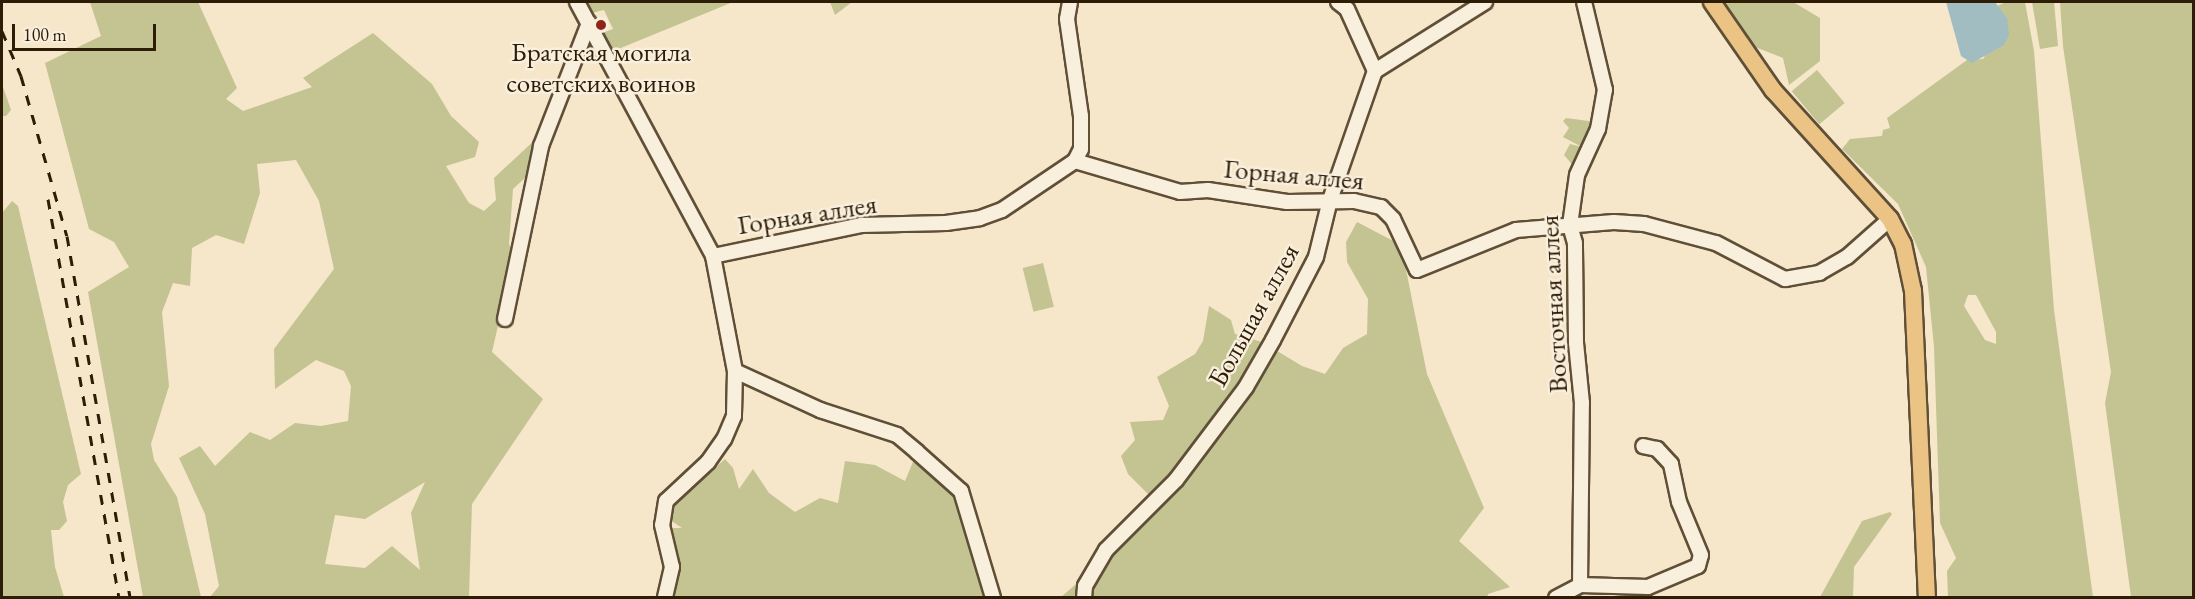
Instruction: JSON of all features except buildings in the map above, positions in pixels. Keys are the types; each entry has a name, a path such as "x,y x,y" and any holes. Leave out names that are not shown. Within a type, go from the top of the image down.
{"main road":[{"path":"1712,2 1773,90 1890,219 1903,244 1913,291 1927,597"}],"street":[{"path":"577,2 713,256 735,371 734,416 724,439 708,462 666,501 662,525 672,567 669,591 665,597"},
{"path":"1070,2 1067,19 1081,116 1081,149 1075,161"},
{"path":"1338,2 1347,9 1375,71 1485,2"},
{"name":"Восточная аллея","path":"1580,585 1582,403 1570,225 1577,175 1604,111 1605,90 1584,2"},
{"path":"505,319 542,146 589,23"},
{"name":"Большая аллея","path":"1084,597 1085,586 1106,550 1176,480 1246,387 1316,257 1330,200 1375,71"},
{"name":"Горная аллея","path":"713,256 861,225 946,223 980,218 1002,210 1075,161 1180,192 1208,190 1287,202 1330,200 1381,207 1393,219 1417,270 1516,230 1570,225 1634,224 1683,233 1716,243 1785,279 1819,273 1847,257 1890,219"},
{"path":"735,371 820,410 897,435 917,452 960,491 993,597"},
{"path":"1556,597 1580,585 1648,587 1698,566 1701,555 1679,501 1671,464 1657,449 1643,446"}],"shaded area":[{"path":"90,2 198,2 237,88 226,99 243,111 312,87 303,78 373,33 432,84 451,116 479,142 475,157 446,166 469,203 484,211 496,200 494,178 539,136 529,174 513,189 509,244 514,255 492,352 543,399 472,504 469,597 210,597 219,586 205,514 179,458 200,446 215,466 250,432 270,440 295,423 321,426 348,421 351,386 344,371 316,360 275,389 274,349 334,269 319,201 296,160 257,164 260,193 244,244 216,235 192,248 190,286 173,283 162,312 169,386 151,444 154,460 177,497 201,597 143,597 88,292 129,267 114,242 89,229 45,63 101,36","holes":["425,482 411,513 420,570 392,546 365,568 325,564 335,515 365,519"]},
{"path":"581,2 733,2 611,52 599,34 613,29 604,10 588,14"},
{"path":"830,2 852,2 835,15"},
{"path":"1723,2 1793,2 1820,18 1820,61 1789,85 1783,58 1755,47 1742,33"},
{"path":"2006,2 2025,2 2034,51 2054,310 2093,597 1948,597 1947,571 1956,558 1940,523 1934,347 1926,267 1898,204 1842,149 1850,139 1882,136 1883,130 1890,128 1887,118 1967,60 1983,59 2007,18 1997,6","holes":["1968,295 1976,295 1996,332 1996,344 1985,340 1964,306"]},
{"path":"2032,2 2054,2 2058,46 2040,49"},
{"path":"2060,2 2193,2 2193,597 2131,597 2105,403 2111,372 2063,46"},
{"path":"1817,70 1845,103 1819,124 1792,91"},
{"path":"2,84 11,110 6,116 2,116"},
{"path":"1566,118 1596,122 1576,169 1564,155 1570,144 1582,147 1563,137 1569,128 1563,121"},
{"path":"12,201 18,206 81,474 68,485 63,502 67,521 59,530 51,530 55,567 64,597 2,597 2,213"},
{"path":"1357,222 1401,245 1427,374 1484,508 1459,541 1510,587 1488,594 1487,598 1060,598 1084,577 1122,523 1150,496 1128,474 1121,456 1135,440 1130,422 1163,420 1169,406 1157,377 1195,354 1203,341 1209,306 1231,320 1235,334 1262,342 1302,366 1325,374 1343,348 1367,334 1368,299 1347,262 1346,242"},
{"path":"1043,263 1054,307 1034,312 1023,268"},
{"path":"915,457 960,496 987,597 672,597 677,564 666,528 682,528 670,520 672,506 725,459 733,468 739,489 753,469 769,493 795,512 820,498 838,503 845,461 875,465 905,481"},
{"path":"1890,512 1892,514 1854,567 1853,597 1820,597 1862,521"}],"water":[{"path":"1946,2 1995,2 2007,18 2009,35 2004,45 1972,63 1961,56"}],"railway":[{"path":"2,31 21,76 67,236 130,598"},
{"path":"48,199 119,598"}],"place":[{"name":"Братская могила советских воинов","path":"601,25"}]}
